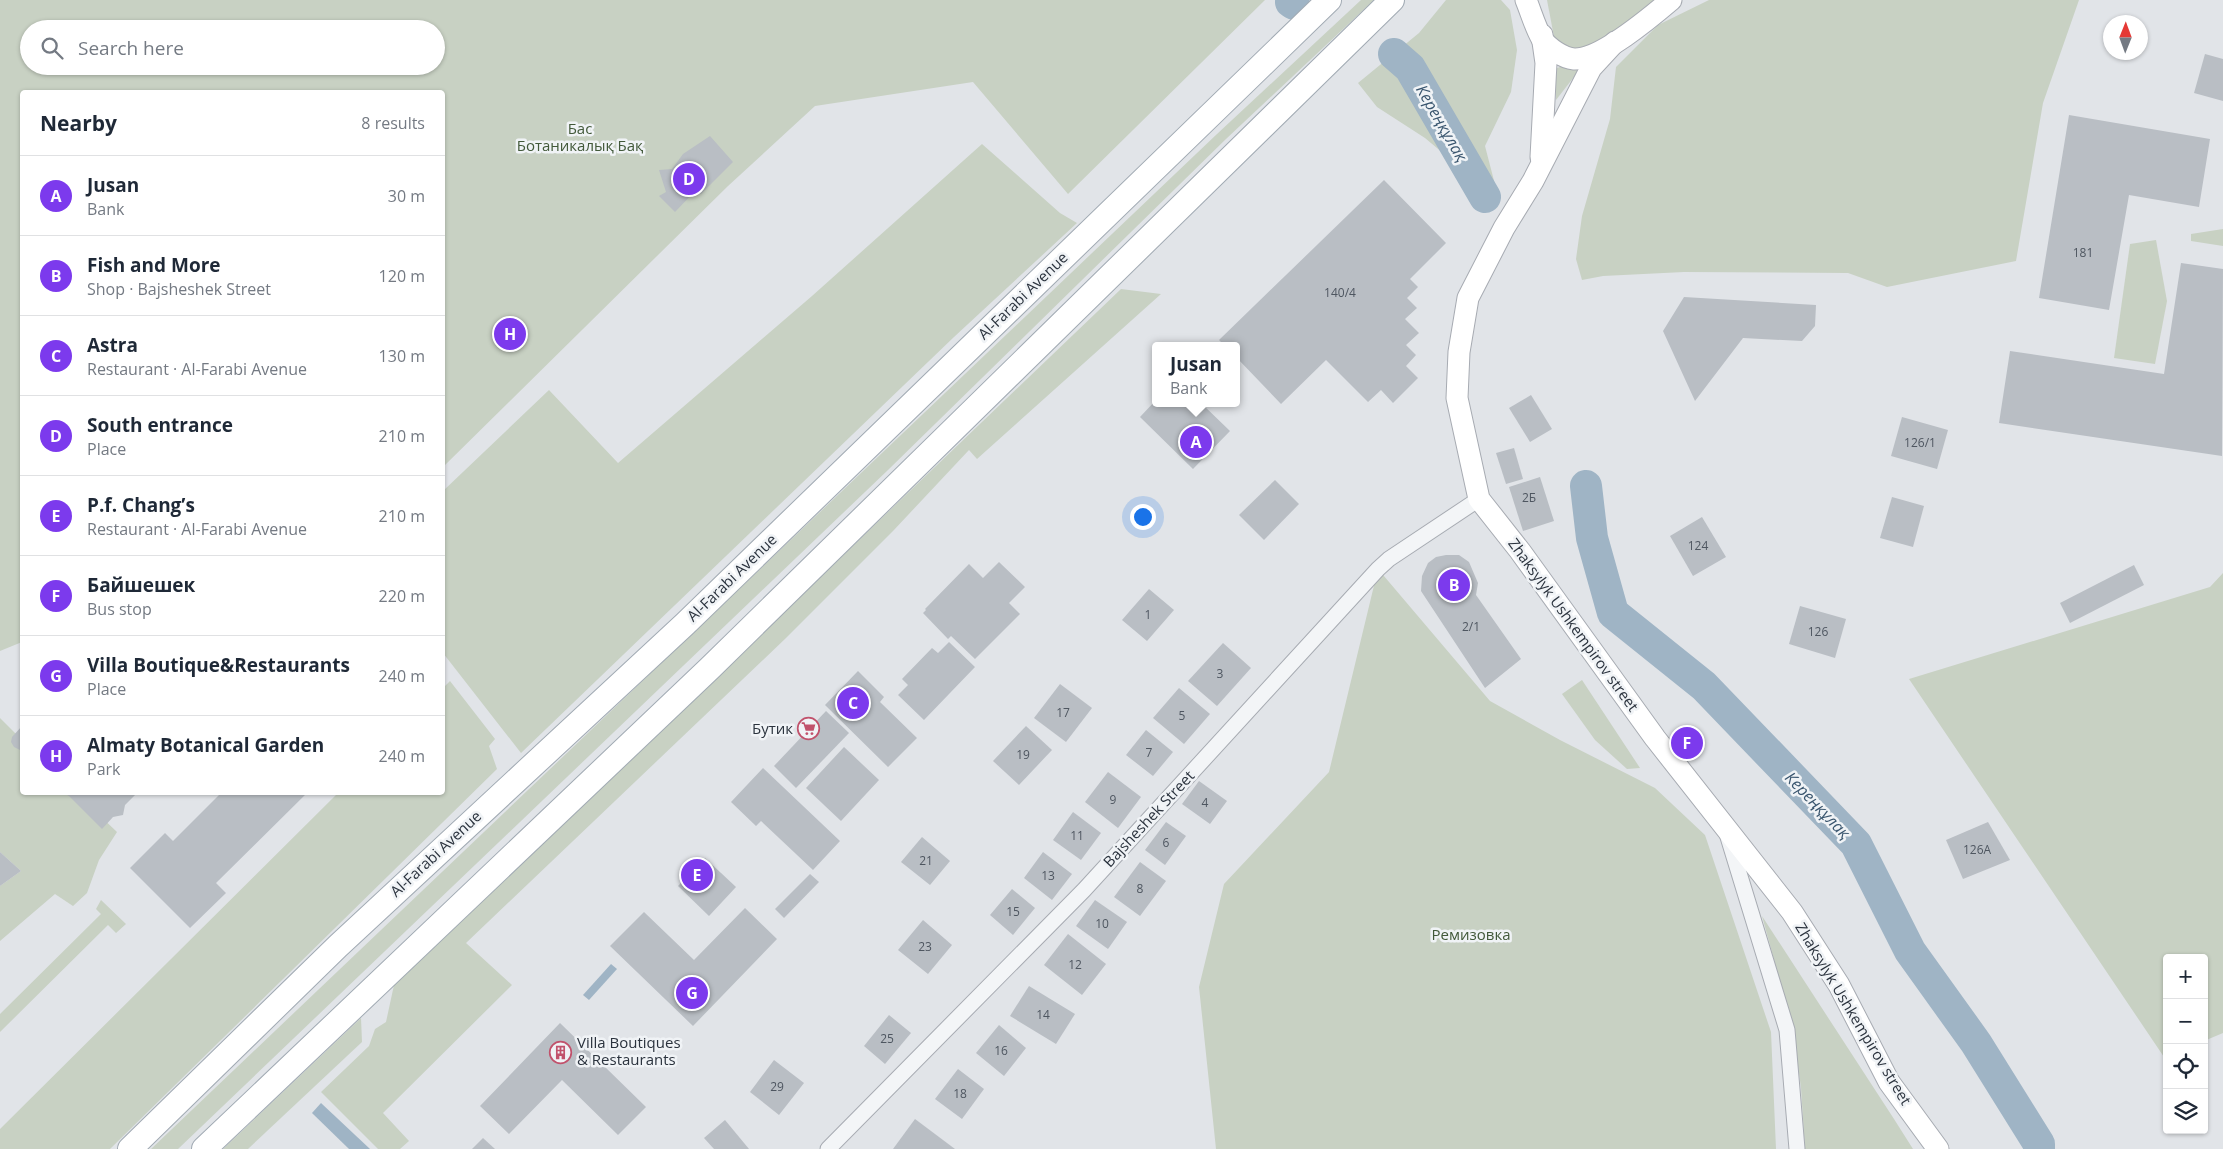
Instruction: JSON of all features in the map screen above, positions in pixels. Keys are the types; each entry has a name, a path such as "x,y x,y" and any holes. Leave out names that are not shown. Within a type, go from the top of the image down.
{"main road":[{"name":"Al-Farabi Avenue","path":"130,1149 338,946 685,624 1329,0"},
{"path":"204,1149 710,668 1392,0"}],"street":[{"path":"1526,0 1542,40 1557,53 1573,59"},
{"path":"1537,0 1542,40"},
{"path":"1546,67 1589,55 1615,42 1671,0"},
{"name":"Zhaksylyk Ushkempirov street","path":"1542,40 1546,67 1541,165 1534,181 1504,228 1468,298 1459,352 1457,398 1478,499 1520,551 1655,738 1792,912 1839,985 1889,1082 1938,1149"},
{"path":"1541,165 1591,68 1615,42"},
{"name":"Bajsheshek Street","path":"828,1149 1084,890 1378,568 1478,499"},
{"path":"1726,828 1787,1030 1797,1149"}],"green space":[{"name":"Бас Ботаникалық Бақ","path":"0,0 1265,0 1068,194 973,82 815,106 728,186 445,465 445,90 20,90 20,643 0,651"},
{"path":"1361,0 1374,0 1226,139 888,470 178,1149 151,1149 1217,134"},
{"path":"1446,0 1501,0 1510,10 1517,50 1511,92 1485,146 1499,200 1425,138 1377,107 1358,83 1419,33"},
{"path":"1547,0 1671,0 1589,55 1555,42"},
{"path":"1709,0 2079,0 2043,103 2016,261 1887,287 1848,273 1684,272 1603,276 1582,280 1576,259 1582,216 1610,119 1616,67 1658,25"},
{"path":"1569,63 1584,64 1556,100 1555,69"},
{"path":"982,144 1060,213 1077,223 954,337 521,753 445,656 445,489 549,390 618,463 812,296"},
{"path":"2223,229 2223,246 2191,241 2191,234"},
{"path":"2156,240 2167,301 2155,364 2114,358 2130,244"},
{"path":"1121,289 1161,294 977,459 969,450 893,531 786,638 466,943 512,985 383,1113 409,1141 400,1149 378,1149 321,1092 369,1046 375,1029 386,1022 394,985 467,909 819,578"},
{"name":"Ремизовка","path":"1378,569 1490,701 1560,740 1655,788 1705,835 1771,1032 1776,1149 1216,1149 1199,987 1224,884 1329,772"},
{"path":"2223,573 2223,1033 2208,1039 2208,954 2163,954 2163,1056 1909,679 2210,587"},
{"path":"1582,680 1640,768 1627,769 1595,740 1562,694"},
{"path":"450,681 495,739 489,746 497,769 110,1149 0,1149 0,1129 336,795 445,795 445,686"},
{"path":"0,718 20,738 20,795 78,795 117,832 99,860 87,893 73,906 55,894 0,941 0,886 21,871 0,852"},
{"path":"101,900 126,924 116,933 108,925 0,1032 0,1014 101,914 96,909"},
{"path":"1762,916 1913,1149 1805,1149 1801,1088 1793,1029"},
{"path":"361,1018 362,1042 248,1149 223,1149"}],"water":[{"path":"611,964 617,969 589,1000 583,995"},
{"path":"321,1103 370,1149 349,1149 312,1113"}],"building":[{"path":"2205,54 2223,59 2223,101 2194,93"},
{"path":"2069,115 2210,139 2199,207 2129,195 2109,310 2039,298"},
{"path":"710,136 733,162 701,194 697,189 675,212 659,196 666,192 659,170 672,169 683,154"},
{"path":"1384,180 1446,243 1410,279 1418,287 1407,298 1417,308 1405,319 1419,333 1406,345 1416,355 1406,366 1418,378 1393,403 1381,390 1368,402 1326,360 1281,404 1240,361 1240,342 1221,342 1219,340"},
{"path":"2181,263 2223,269 2222,456 1999,423 2010,351 2164,374"},
{"path":"1684,297 1816,305 1815,326 1802,341 1743,338 1695,401 1663,331"},
{"path":"1531,395 1552,429 1530,442 1509,408"},
{"path":"1152,404 1152,407 1205,407 1230,431 1193,469 1140,417"},
{"path":"1902,417 1948,430 1937,469 1891,456"},
{"path":"1514,448 1523,479 1506,484 1496,453"},
{"path":"1540,477 1554,521 1523,531 1509,487"},
{"path":"1275,480 1299,504 1264,540 1239,515"},
{"path":"1892,497 1924,506 1913,547 1880,538"},
{"path":"1702,517 1726,557 1693,576 1670,536"},
{"path":"1459,555 1469,562 1478,583 1476,595 1521,659 1485,688 1421,591 1422,576 1428,563 1436,557"},
{"path":"999,562 1025,587 1009,603 1020,614 975,659 951,636 948,639 923,613 969,564 983,578"},
{"path":"2134,565 2144,585 2070,623 2060,603"},
{"path":"1149,589 1174,610 1147,641 1122,620"},
{"path":"1800,606 1846,619 1835,658 1789,644"},
{"path":"949,642 975,667 924,720 898,695 908,685 902,679 932,648 938,653"},
{"path":"1223,643 1251,668 1217,706 1188,681"},
{"path":"858,671 884,697 880,702 917,738 888,767 825,705"},
{"path":"1060,684 1092,708 1066,742 1034,718"},
{"path":"1179,688 1210,714 1184,744 1153,718"},
{"path":"826,711 849,733 796,788 774,766"},
{"path":"1026,726 1052,750 1019,785 993,761"},
{"path":"20,728 20,750 14,747 11,742 12,737"},
{"path":"1146,730 1173,752 1153,776 1126,755"},
{"path":"844,747 879,780 841,821 806,788"},
{"path":"763,768 840,841 813,870 761,821 756,826 731,802"},
{"path":"1108,772 1141,797 1118,828 1085,802"},
{"path":"1199,781 1227,801 1210,824 1182,804"},
{"path":"67,795 135,795 125,805 123,815 113,817 102,829"},
{"path":"219,795 305,795 216,883 226,893 190,928 130,868 165,833 173,841"},
{"path":"1073,812 1101,833 1081,860 1053,840"},
{"path":"1166,822 1186,836 1165,865 1145,850"},
{"path":"1988,822 2010,860 1963,879 1946,840"},
{"path":"922,837 950,861 930,885 901,862"},
{"path":"0,852 21,871 0,886"},
{"path":"1043,852 1072,874 1052,900 1024,878"},
{"path":"705,858 736,887 709,916 678,886"},
{"path":"1140,862 1166,881 1140,916 1114,897"},
{"path":"810,874 819,882 784,918 775,909"},
{"path":"1012,889 1035,908 1013,935 990,915"},
{"path":"1095,900 1127,922 1108,949 1076,926"},
{"path":"745,908 777,939 693,1026 610,946 644,912 694,960"},
{"path":"923,920 952,945 928,974 898,950"},
{"path":"1068,934 1106,964 1082,995 1044,965"},
{"path":"1029,986 1075,1014 1056,1044 1010,1016"},
{"path":"889,1015 911,1033 885,1064 864,1046"},
{"name":"Villa Boutiques & Restaurants","path":"560,1023 646,1107 618,1135 562,1080 509,1134 480,1106"},
{"path":"999,1025 1026,1048 1004,1076 976,1053"},
{"path":"774,1060 804,1083 779,1115 750,1092"},
{"path":"958,1069 984,1089 962,1119 935,1099"},
{"path":"915,1119 955,1149 893,1149"},
{"path":"725,1120 749,1149 714,1149 704,1138"},
{"path":"483,1138 495,1149 472,1149"}],"waterway":[{"name":"Кереңқұлақ","path":"1394,54 1410,68 1485,197"},
{"name":"Кереңқұлақ","path":"1586,486 1592,538 1613,613 1704,686 1856,844 1910,951 1976,1043 2039,1144 2039,1149"}],"place":[{"name":"South entrance","path":"689,179"},
{"name":"Almaty Botanical Garden","path":"510,334"},
{"name":"Jusan","path":"1196,442"},
{"name":"Fish and More","path":"1454,585"},
{"name":"Astra","path":"853,703"},
{"name":"Бутик","path":"809,729"},
{"name":"Байшешек","path":"1687,743"},
{"name":"P.f. Chang’s","path":"697,875"},
{"name":"Villa Boutique&Restaurants","path":"692,993"},
{"name":"Villa Boutiques & Restaurants","path":"561,1052"}]}
